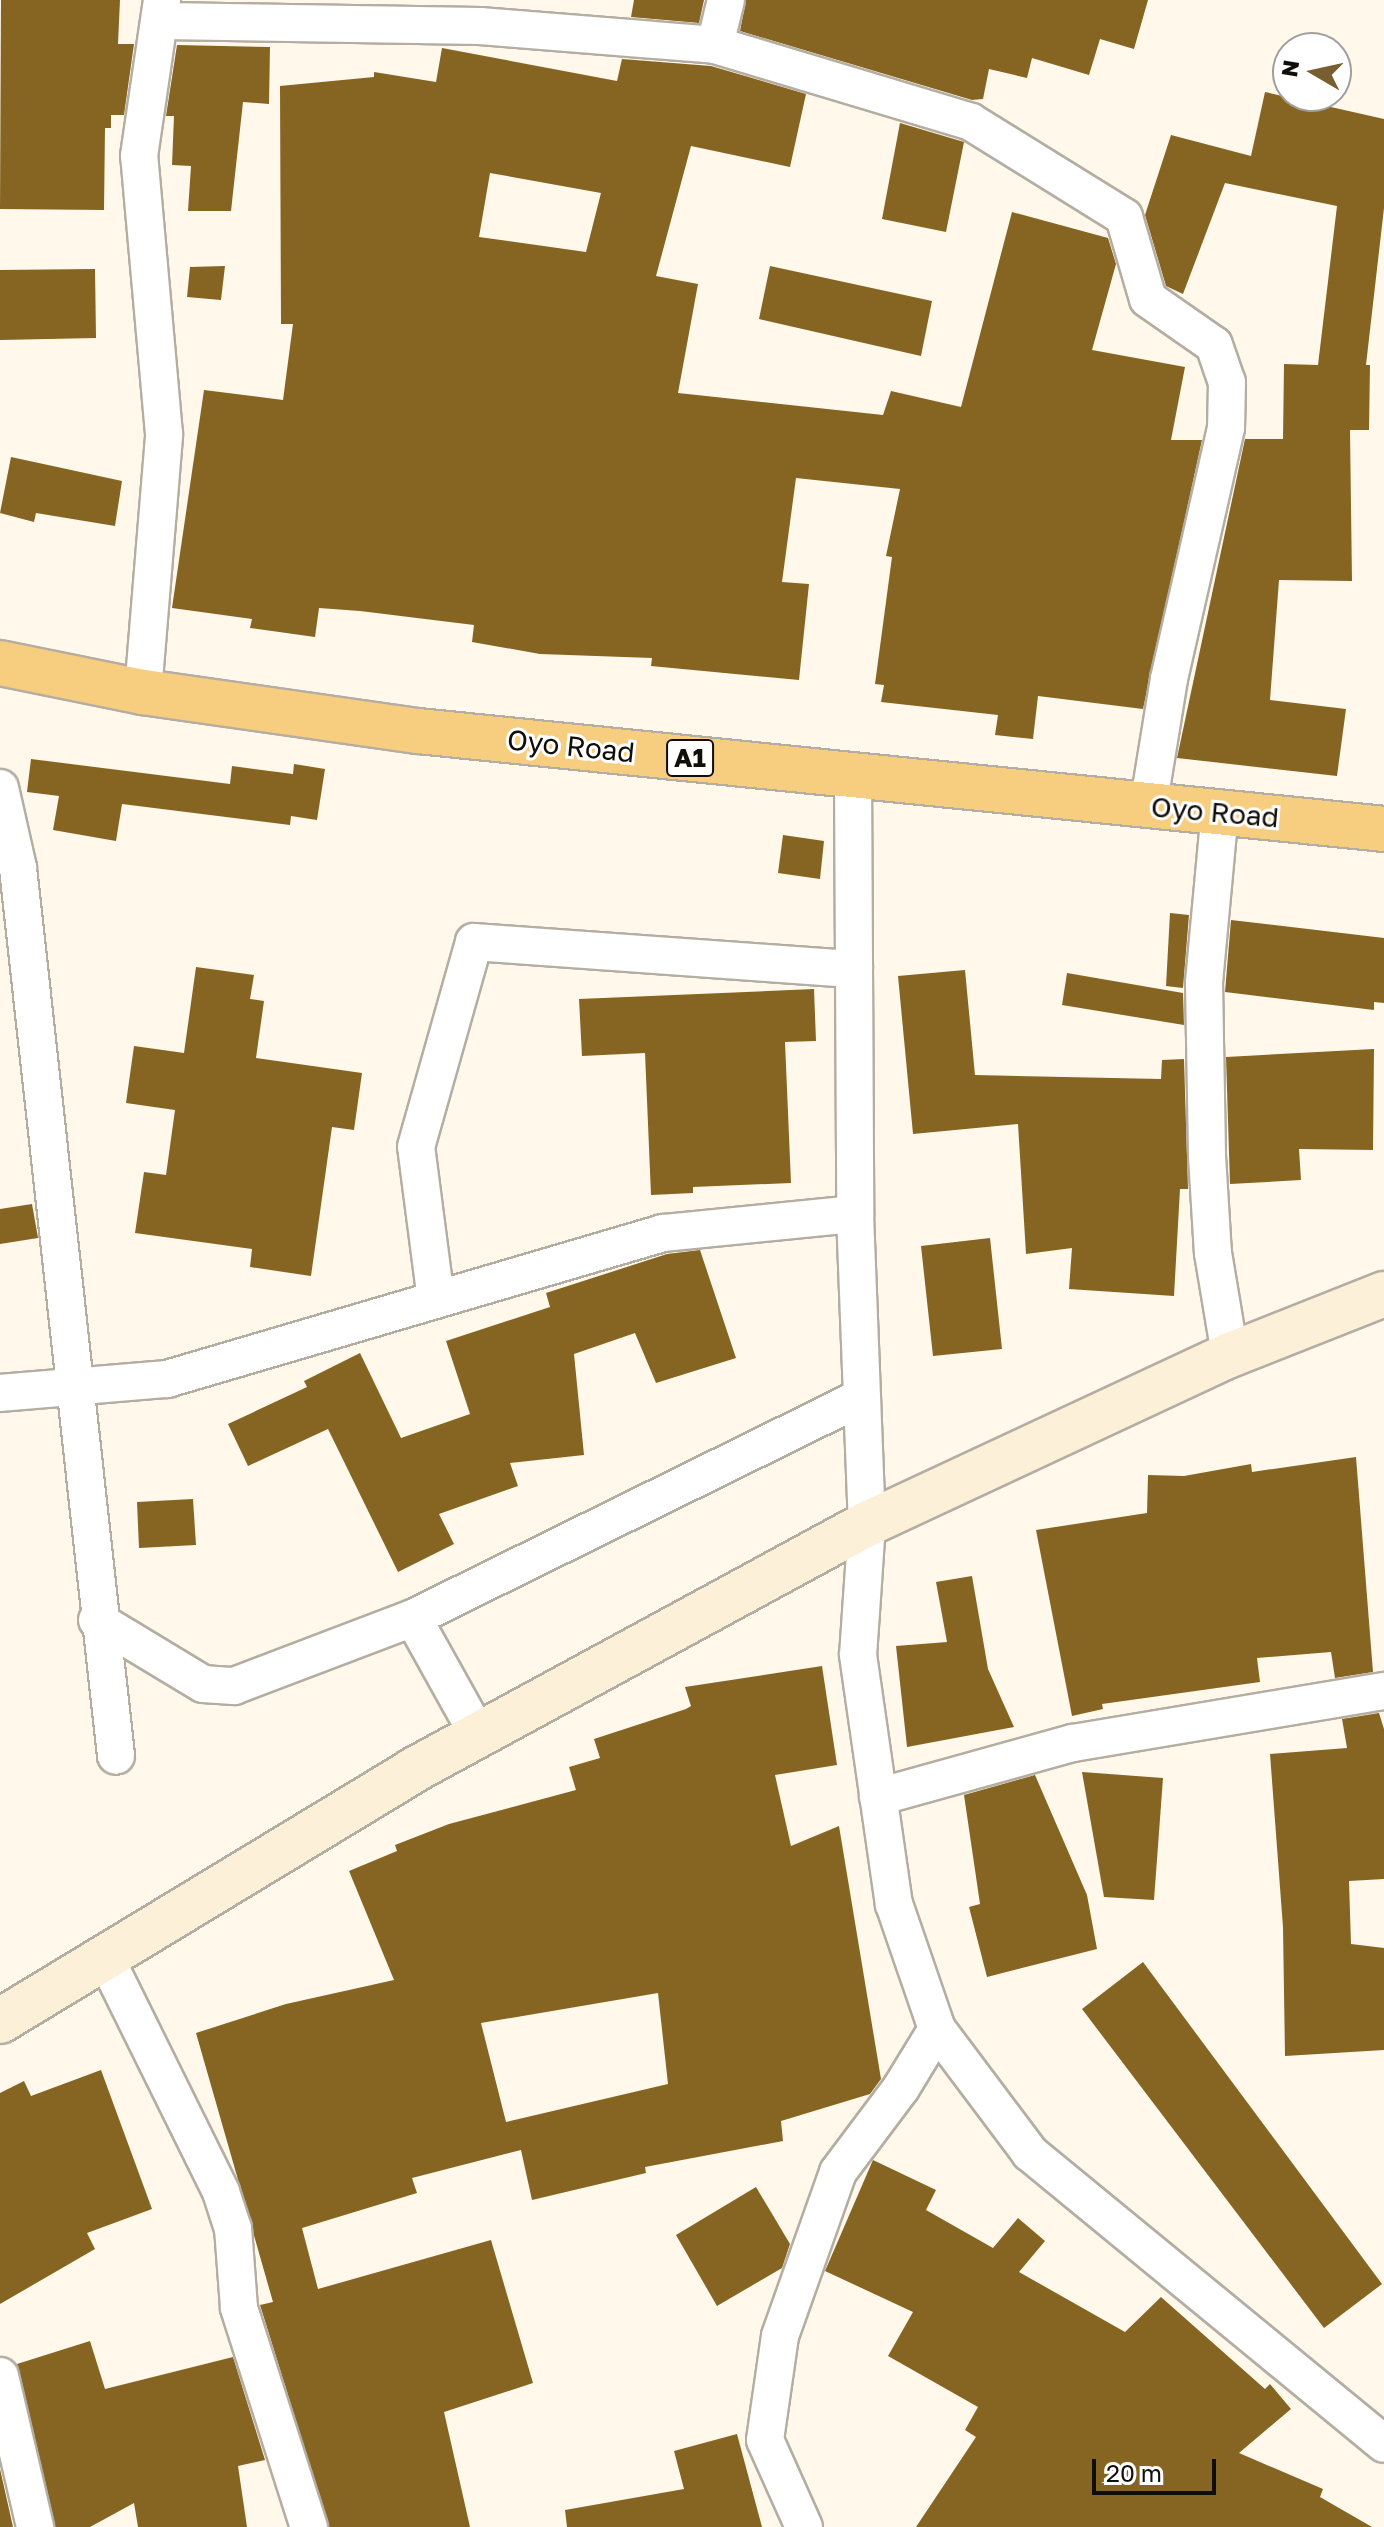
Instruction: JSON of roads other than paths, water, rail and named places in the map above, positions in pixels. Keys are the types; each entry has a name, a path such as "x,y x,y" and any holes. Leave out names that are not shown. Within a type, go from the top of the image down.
{"highway":[{"name":"Oyo Road","path":"0,663 143,692 418,731 1384,829"}],"main road":[{"path":"0,2021 478,1735 867,1524 1230,1355 1383,1294"}],"street":[{"path":"715,45 726,0"},
{"path":"143,692 164,434 139,156 163,10 480,26 715,45 971,122 1051,170 1124,217 1148,299 1214,345 1227,382 1226,428 1169,679 1148,807"},
{"path":"853,774 855,1214 867,1524 858,1655 894,1904 937,2029 1030,2153 1384,2444"},
{"path":"0,788 74,1388 97,1620 116,1756"},
{"path":"1220,810 1204,982 1213,1253 1230,1355"},
{"path":"436,1300 416,1147 474,942 854,969"},
{"path":"0,1393 167,1379 663,1233 855,1214"},
{"path":"97,1620 203,1684 234,1686 413,1618 862,1397"},
{"path":"413,1618 478,1735"},
{"path":"878,1797 1073,1743 1384,1691"},
{"path":"105,1957 221,2192 233,2228 239,2308 309,2527"},
{"path":"804,2527 765,2440 780,2336 838,2172 901,2088 937,2029"},
{"path":"0,2376 35,2527"}]}
